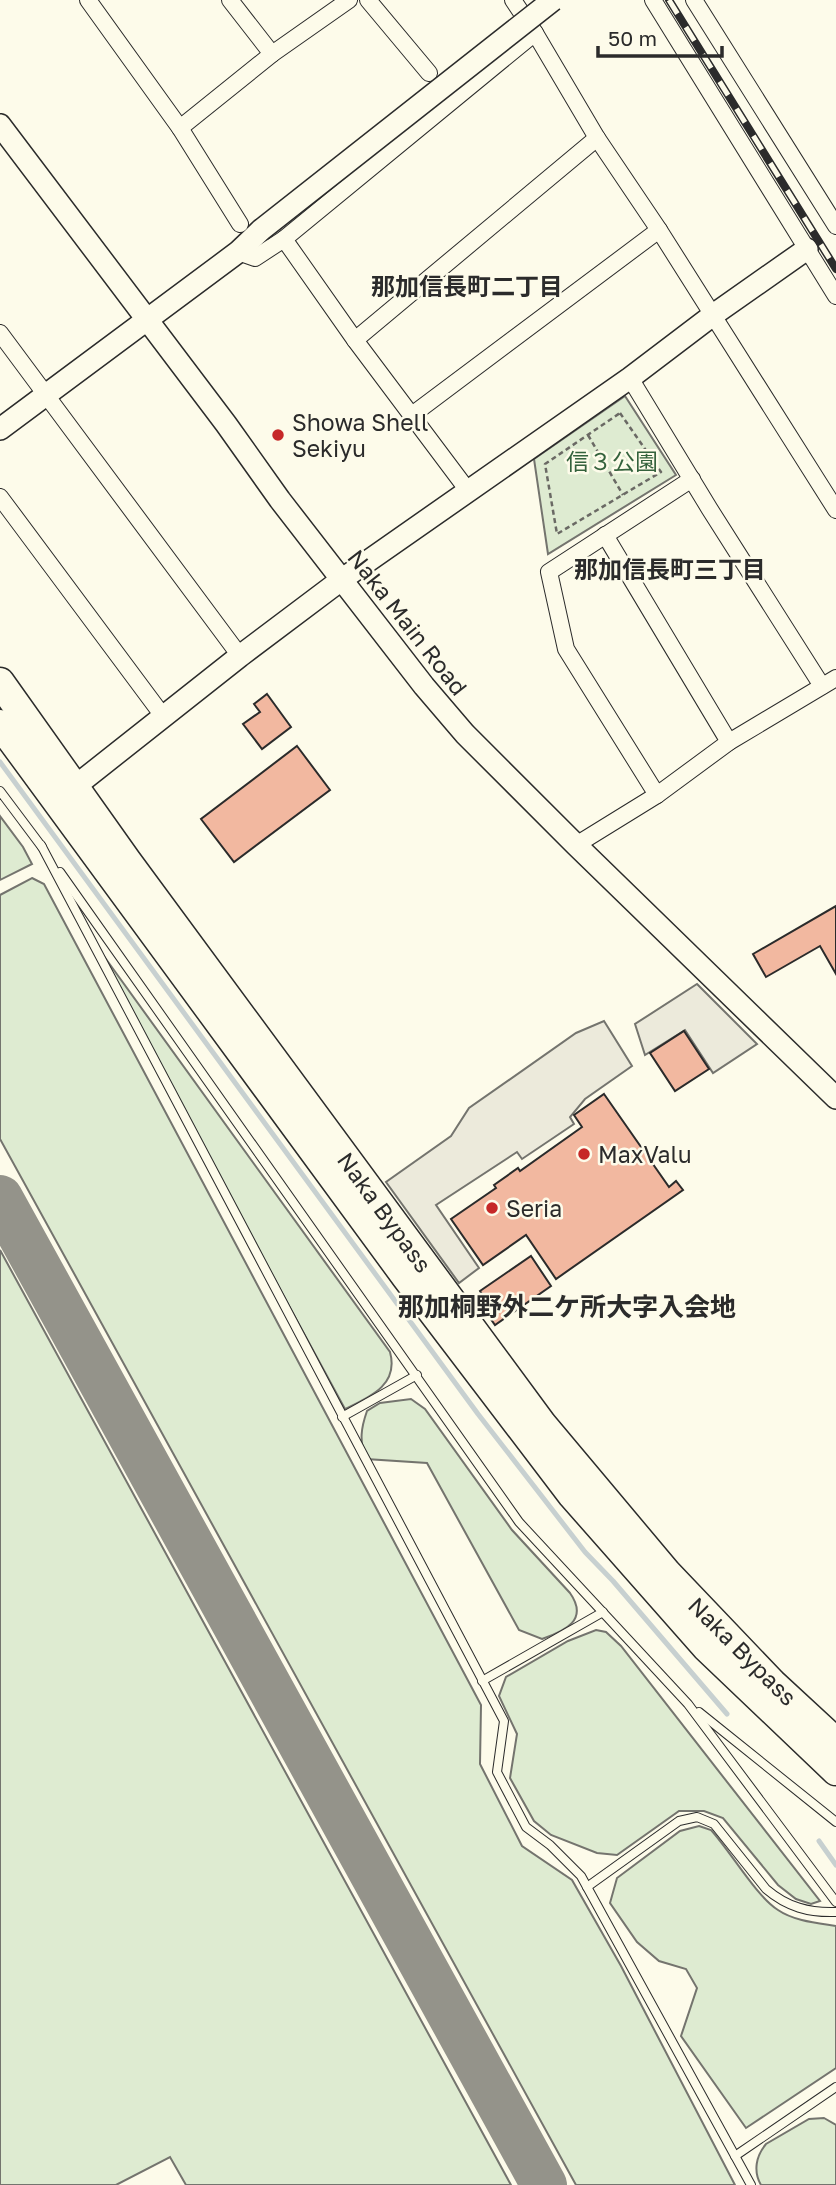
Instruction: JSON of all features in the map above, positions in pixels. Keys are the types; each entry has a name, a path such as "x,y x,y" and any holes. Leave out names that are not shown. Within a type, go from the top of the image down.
{"highway":[{"name":"Naka Bypass","path":"0,682 74,788 542,1424 667,1573 772,1683 836,1742"},
{"name":"Naka Bypass","path":"0,724 406,1277 572,1495 706,1647 836,1771"}],"street":[{"path":"88,0 180,128 240,224"},
{"path":"230,0 272,54"},
{"path":"180,128 272,54 349,0"},
{"path":"368,0 429,74"},
{"path":"513,0 597,138 659,230 836,510"},
{"path":"0,429 238,252 261,230 553,0"},
{"path":"653,0 836,296"},
{"path":"694,0 830,204 836,226"},
{"path":"238,252 255,258 284,239 535,33"},
{"name":"Naka Main Road","path":"0,125 395,651 465,734 836,1098"},
{"path":"355,340 597,138"},
{"path":"412,415 659,230"},
{"path":"284,239 355,340 469,492"},
{"path":"74,788 240,656 341,580 630,378 807,249"},
{"path":"0,333 240,656"},
{"path":"576,845 657,795 729,742 829,682 692,479 630,378"},
{"path":"657,795 566,649 549,572 692,479"},
{"path":"0,496 163,716"},
{"path":"605,535 729,742"}],"lane":[{"path":"0,791 41,845 519,1522 688,1704 836,1902"},
{"path":"41,845 504,1721 497,1772 526,1827 550,1845 587,1887 751,2185"},
{"path":"342,1417 417,1375"},
{"path":"482,1681 603,1612"},
{"path":"688,1704 836,1822"},
{"path":"587,1887 679,1821 697,1817 714,1824 775,1898 792,1907 817,1913 836,1912"},
{"path":"736,2156 834,2089 836,2099"}],"path":[{"path":"620,413 661,472 557,534 545,464 588,435 620,413"},
{"path":"588,435 623,495"}],"green space":[{"name":"信３公園","path":"625,396 676,475 548,554 534,459"},
{"path":"0,816 32,864 0,880"},
{"path":"32,878 44,884 481,1705 480,1764 522,1846 572,1880 621,1966 735,2185 576,2185 0,1139 0,895"},
{"path":"98,948 390,1352 392,1363 386,1381 364,1400 345,1409 96,951"},
{"path":"0,1250 511,2185 186,2185 170,2157 116,2185 0,2185"},
{"path":"411,1399 425,1409 512,1530 570,1593 577,1610 576,1617 566,1628 542,1639 519,1630 427,1463 366,1459 362,1435 367,1411 380,1403"},
{"path":"596,1630 606,1632 621,1646 820,1901 811,1904 796,1899 778,1885 723,1818 704,1811 679,1811 617,1855 597,1853 551,1835 534,1821 510,1778 517,1734 499,1696 506,1677 568,1641"},
{"path":"699,1826 711,1830 761,1895 778,1910 798,1919 836,1926 836,2068 746,2128 681,2036 697,1988 686,1969 659,1961 637,1942 610,1903 617,1878 680,1831"},
{"path":"824,2118 836,2125 836,2185 761,2185 757,2164 766,2144 809,2119"}],"shaded area":[{"path":"697,984 757,1044 713,1073 685,1030 645,1055 635,1024"},
{"path":"604,1021 632,1066 585,1099 570,1117 574,1124 522,1159 517,1152 436,1205 479,1268 459,1283 386,1182 451,1136 469,1108 576,1033"}],"building":[{"path":"267,694 291,727 262,749 243,724 260,712 254,704"},
{"path":"297,746 330,790 234,862 201,819"},
{"path":"836,906 836,974 820,946 766,977 753,954"},
{"path":"684,1031 709,1069 675,1091 650,1053"},
{"path":"604,1094 669,1187 676,1181 683,1190 556,1279 526,1235 483,1265 451,1219 496,1188 494,1185 518,1168 520,1171 582,1127 574,1115"},
{"path":"531,1256 551,1286 495,1325 483,1308 488,1304 480,1291"}],"waterway":[{"path":"0,762 478,1414 585,1552 727,1714"},
{"path":"819,1841 836,1865"}],"taxiway":[{"path":"0,1198 544,2185"}],"railway":[{"path":"669,0 836,269"}],"place":[{"name":"Showa Shell Sekiyu","path":"278,435"},
{"name":"MaxValu","path":"584,1154"},
{"name":"Seria","path":"492,1208"}],"district":[{"name":"那加信長町二丁目","path":"467,285"},
{"name":"那加信長町三丁目","path":"670,568"},
{"name":"那加桐野外二ケ所大字入会地","path":"567,1306"}]}
